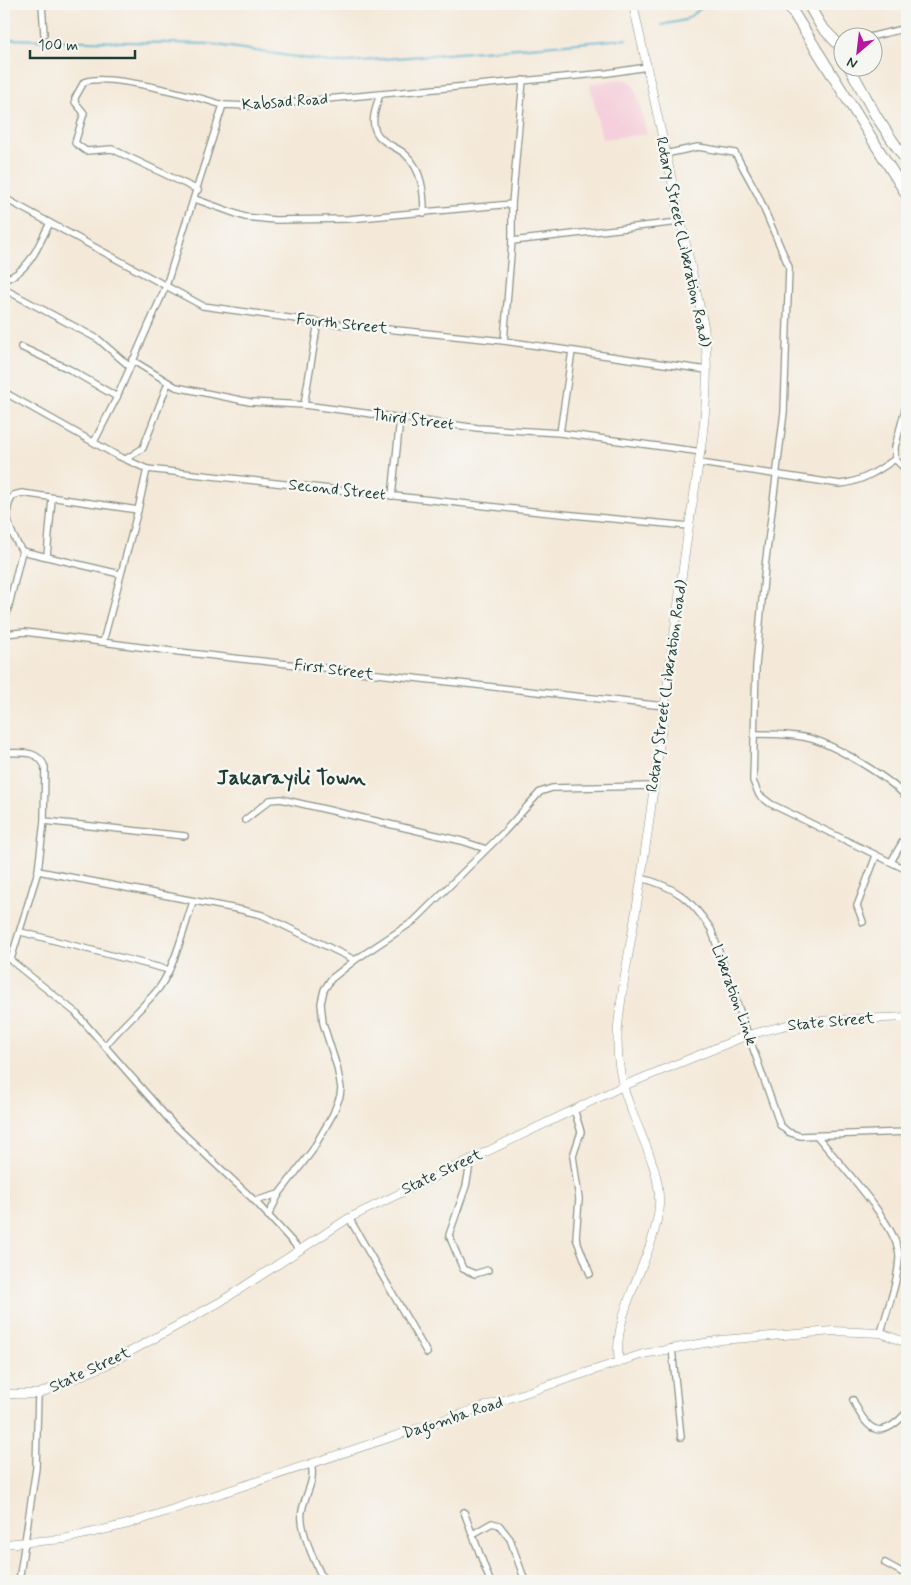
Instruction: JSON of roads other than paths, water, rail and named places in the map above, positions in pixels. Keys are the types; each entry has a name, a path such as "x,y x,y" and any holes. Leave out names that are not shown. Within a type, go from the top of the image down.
{"highway":[{"path":"788,4 907,196"},
{"path":"808,4 821,26 834,37"},
{"path":"855,78 876,116 907,162"}],"street":[{"path":"42,4 44,34"},
{"name":"Rotary Street (Liberation Road)","path":"619,1363 617,1346 621,1326 656,1223 660,1202 657,1178 623,1086 619,1067 618,1027 641,878 688,526 702,452 706,370 704,326 679,222 648,68 632,4"},
{"path":"884,33 907,28"},
{"name":"Kabsad Road","path":"94,442 117,397 166,286 198,190 223,105 251,106 648,68"},
{"path":"198,190 112,149 94,152 80,148 75,143 75,137 84,113 75,102 75,98 84,82 108,80 177,93 223,105"},
{"path":"504,342 512,241 512,204 523,80"},
{"path":"380,94 372,119 377,134 381,139 406,155 412,163 423,186 424,212"},
{"path":"665,154 698,147 735,153 758,195 789,267 784,412 775,475 756,666 753,782 759,795 771,804 907,870"},
{"name":"Fourth Street","path":"4,198 203,306 318,322 504,342 706,370"},
{"path":"195,199 245,217 268,220 348,219 512,204"},
{"path":"512,241 679,222"},
{"path":"4,280 18,275 30,261 50,223"},
{"name":"Third Street","path":"4,289 98,339 131,363 168,383 201,393 250,402 304,405 400,419 560,433 702,452"},
{"path":"304,405 318,322"},
{"path":"21,347 70,369 117,397"},
{"path":"560,433 572,352"},
{"path":"126,459 142,448 168,383"},
{"name":"Second Street","path":"4,392 147,469 688,526"},
{"path":"907,402 895,446 895,459 907,471"},
{"path":"392,496 400,419"},
{"path":"700,463 840,484 852,483 895,459"},
{"path":"103,642 147,469"},
{"path":"4,626 22,551 9,525 8,505 14,495 22,493 52,499 138,510"},
{"path":"47,556 52,499"},
{"path":"22,551 120,574"},
{"name":"First Street","path":"4,634 25,632 664,706"},
{"path":"754,734 790,735 810,739 827,746 896,784 907,798"},
{"path":"4,752 34,754 41,759 45,767 44,821 38,871 21,932 11,959"},
{"path":"268,1216 279,1194 312,1151 338,1104 341,1088 323,1023 321,1003 324,990 331,979 355,960 414,921 540,792 547,788 653,786"},
{"path":"245,820 270,800 281,799 452,838 486,849"},
{"path":"44,821 185,836"},
{"path":"892,862 907,834"},
{"path":"863,922 857,906 876,856"},
{"path":"38,871 262,915 355,960"},
{"name":"Liberation Link","path":"641,878 664,884 676,890 699,911 711,929 780,1125 788,1132 800,1136 817,1136"},
{"path":"106,1045 124,1023 159,988 169,970 193,902"},
{"path":"21,932 169,970"},
{"path":"4,955 75,1012 106,1045 172,1123 255,1201 300,1250"},
{"name":"State Street","path":"4,1394 38,1394 89,1373 220,1302 349,1218 623,1086 748,1035 786,1025 814,1021 907,1017"},
{"path":"574,1109 581,1132 573,1156 579,1199 576,1238 590,1274"},
{"path":"817,1136 907,1132"},
{"path":"817,1136 883,1218 894,1235 900,1258 895,1284 880,1333"},
{"path":"471,1159 466,1186 449,1234 462,1269 475,1274 488,1270"},
{"path":"255,1201 279,1194"},
{"path":"349,1218 413,1325 427,1353"},
{"name":"Dagomba Road","path":"4,1544 64,1539 128,1524 619,1363 672,1348 722,1340 833,1331 880,1333 907,1343"},
{"path":"672,1348 681,1437"},
{"path":"19,1581 36,1468 38,1394"},
{"path":"853,1400 867,1424 884,1431 893,1427 907,1412"},
{"path":"311,1463 313,1478 301,1514 307,1537 324,1581"},
{"path":"464,1512 490,1581"},
{"path":"473,1534 492,1523 499,1525 510,1539 525,1581"},
{"path":"885,1563 907,1575"},
{"path":"570,1581 576,1581"}],"waterway":[{"path":"662,25 685,20 707,4"},
{"path":"4,39 210,44 336,63 626,39"}],"district":[{"name":"Jakarayili Town","path":"291,778"}]}
